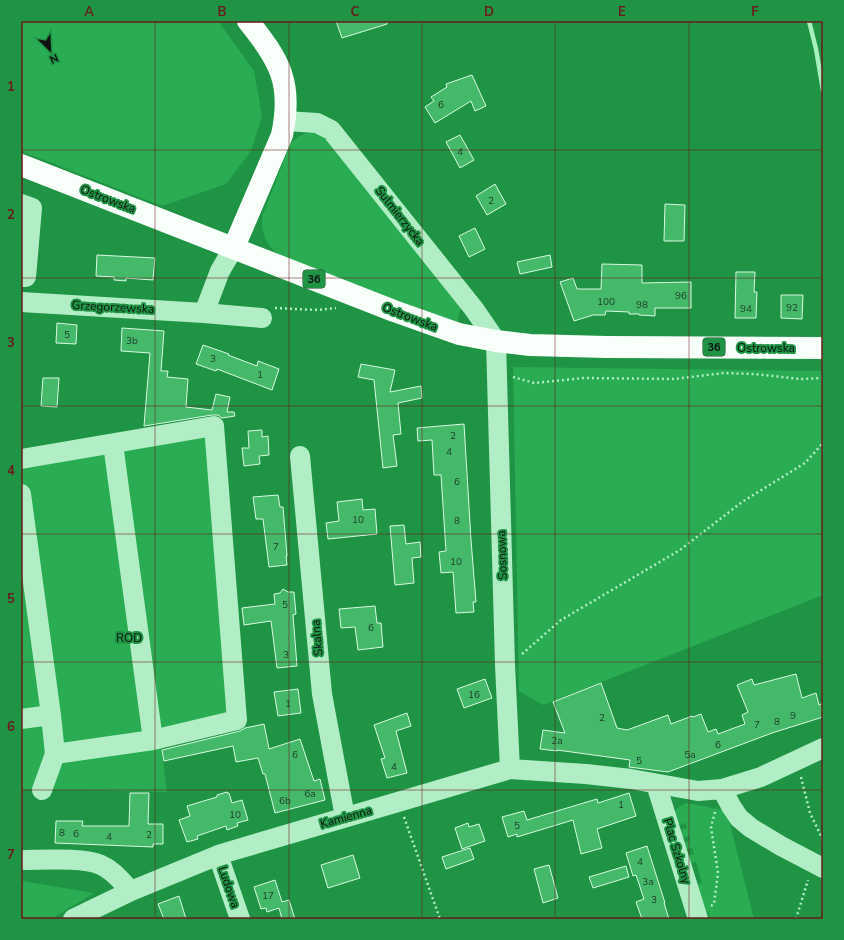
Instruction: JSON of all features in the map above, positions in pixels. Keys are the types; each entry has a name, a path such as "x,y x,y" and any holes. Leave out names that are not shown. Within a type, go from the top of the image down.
{"main road":[{"path":"234,247 282,135 285,121 286,87 274,55 248,21"},
{"name":"Ostrowska","path":"21,165 433,326 459,334 496,342 530,345 606,347 823,348"}],"street":[{"name":"Sulmierzycka","path":"285,121 317,123 331,130 474,308 496,342"},
{"path":"21,204 32,208 26,277 21,277"},
{"path":"204,313 220,271 234,247"},
{"name":"Grzegorzewska","path":"21,302 262,318"},
{"name":"Sosnowa","path":"496,342 505,665 510,769"},
{"path":"21,459 214,426 237,720 153,740 55,754"},
{"path":"113,444 153,740"},
{"name":"Skalna","path":"300,456 322,694 345,817"},
{"path":"21,494 55,754 42,790"},
{"path":"21,719 51,716"},
{"name":"Kamienna","path":"73,919 131,891 218,855 510,769 586,774 631,779 698,791 719,797 823,748"},
{"name":"Plac Szkolny","path":"656,784 704,913"},
{"path":"719,797 731,806 739,818 751,828 823,868"},
{"name":"Ludowa","path":"218,855 240,919"},
{"path":"21,860 68,860 101,865 114,873 131,891"}],"path":[{"path":"262,318 263,307 318,310 340,308"},
{"path":"506,374 534,383 583,378 674,379 724,373 754,374 801,379 823,378"},
{"path":"505,665 516,659 561,620 680,550 742,502 805,463 823,443"},
{"path":"786,766 791,777 800,773 810,813 823,840"},
{"path":"704,913 714,904 718,873 711,827 719,797"},
{"path":"398,802 440,919"}],"green space":[{"path":"21,21 218,21 254,71 262,116 251,151 226,184 162,206 21,151"},
{"path":"313,132 325,138 463,307 459,313 458,322 432,314 278,254 270,246 264,236 262,226 263,214 290,145 300,136"},
{"path":"513,367 823,371 823,595 543,705 519,691"},
{"name":"ROD","path":"220,420 246,725 161,744 167,792 21,789 21,451"},
{"path":"687,803 722,810 726,808 754,919 711,918 691,886 702,883 696,862 685,865 683,857 694,854 692,848 681,850 679,844 690,841 689,836 678,839 676,831 687,828 686,823 674,826 673,821 675,811"},
{"path":"21,881 94,893 51,919 21,919"}],"building":[{"path":"336,21 387,21 387,24 342,38"},
{"path":"472,75 486,106 475,111 471,101 435,123 425,107 434,101 431,97 447,87 446,84"},
{"path":"460,135 474,160 460,168 446,142"},
{"path":"495,184 506,204 487,215 476,196"},
{"path":"665,204 685,205 684,241 664,241"},
{"path":"475,228 485,249 469,257 459,236"},
{"path":"97,255 155,258 153,280 126,278 126,281 114,280 114,277 96,276"},
{"path":"550,255 552,267 520,274 517,262"},
{"path":"602,264 642,265 642,283 691,282 691,308 655,308 655,316 629,314 629,312 606,311 605,315 593,315 574,321 560,282 573,278 577,289 601,289"},
{"path":"736,272 755,272 754,292 757,292 756,318 735,318"},
{"path":"781,295 803,295 802,319 781,318"},
{"path":"57,323 77,325 76,344 56,343"},
{"path":"122,328 164,331 161,371 168,371 167,377 188,379 186,407 212,410 216,394 230,397 227,412 234,412 235,416 222,418 218,415 212,415 144,426 150,353 121,351"},
{"path":"203,345 257,366 258,361 279,369 272,390 217,369 216,371 196,364"},
{"path":"361,364 395,370 390,392 421,386 422,398 398,403 401,434 393,435 397,466 383,468 374,380 358,377"},
{"path":"43,378 59,378 57,407 41,406"},
{"path":"464,424 476,602 473,602 474,612 456,613 453,572 441,573 439,552 446,551 441,475 434,475 432,440 418,441 417,428"},
{"path":"262,430 262,437 268,436 269,455 259,456 260,464 244,466 242,448 249,448 248,431"},
{"path":"278,495 280,507 283,507 287,565 269,567 263,519 256,519 253,497"},
{"path":"362,499 363,510 375,509 377,534 328,539 326,523 339,521 337,502"},
{"path":"404,525 406,544 420,542 421,557 412,558 414,583 395,585 390,526"},
{"path":"283,589 288,592 294,592 296,614 293,615 297,666 277,668 271,621 244,625 242,608 275,604 274,594 280,593"},
{"path":"375,606 377,623 381,623 383,647 358,650 355,627 341,628 339,609"},
{"path":"796,674 802,698 816,693 819,705 823,703 823,717 772,733 668,772 629,767 630,760 540,749 543,730 565,733 553,702 601,683 617,728 627,730 668,715 671,724 701,714 708,732 716,729 718,734 745,724 742,715 748,712 737,685 752,679 754,685"},
{"path":"485,679 492,698 464,708 457,689"},
{"path":"298,689 301,713 278,716 274,692"},
{"path":"407,713 411,726 396,731 407,773 387,778 381,759 385,758 374,725"},
{"path":"264,724 269,749 300,739 314,781 320,779 325,800 275,813 265,774 263,774 258,758 236,762 233,746 164,761 162,750"},
{"path":"227,792 229,793 232,803 242,800 248,820 237,823 238,826 227,830 226,826 197,836 198,839 187,842 179,820 190,816 187,806 217,797 217,795"},
{"path":"130,793 149,793 148,824 163,824 163,844 153,844 153,847 55,843 56,821 83,821 82,826 129,826"},
{"path":"629,793 636,816 597,829 602,848 581,854 573,820 517,837 517,834 508,837 502,817 524,811 527,820 597,799 598,803"},
{"path":"468,823 469,827 479,824 485,841 462,849 455,828"},
{"path":"647,846 669,919 642,919 636,902 644,899 636,875 633,876 626,853"},
{"path":"470,848 474,859 446,869 442,857"},
{"path":"353,855 360,878 328,888 321,865"},
{"path":"549,865 558,898 543,903 534,869"},
{"path":"626,866 629,877 593,888 589,877"},
{"path":"275,880 282,902 289,900 295,919 282,919 279,908 267,912 266,908 261,909 254,887"},
{"path":"179,896 186,919 164,919 158,904"}],"waterway":[{"path":"809,21 816,49 823,90"}]}
